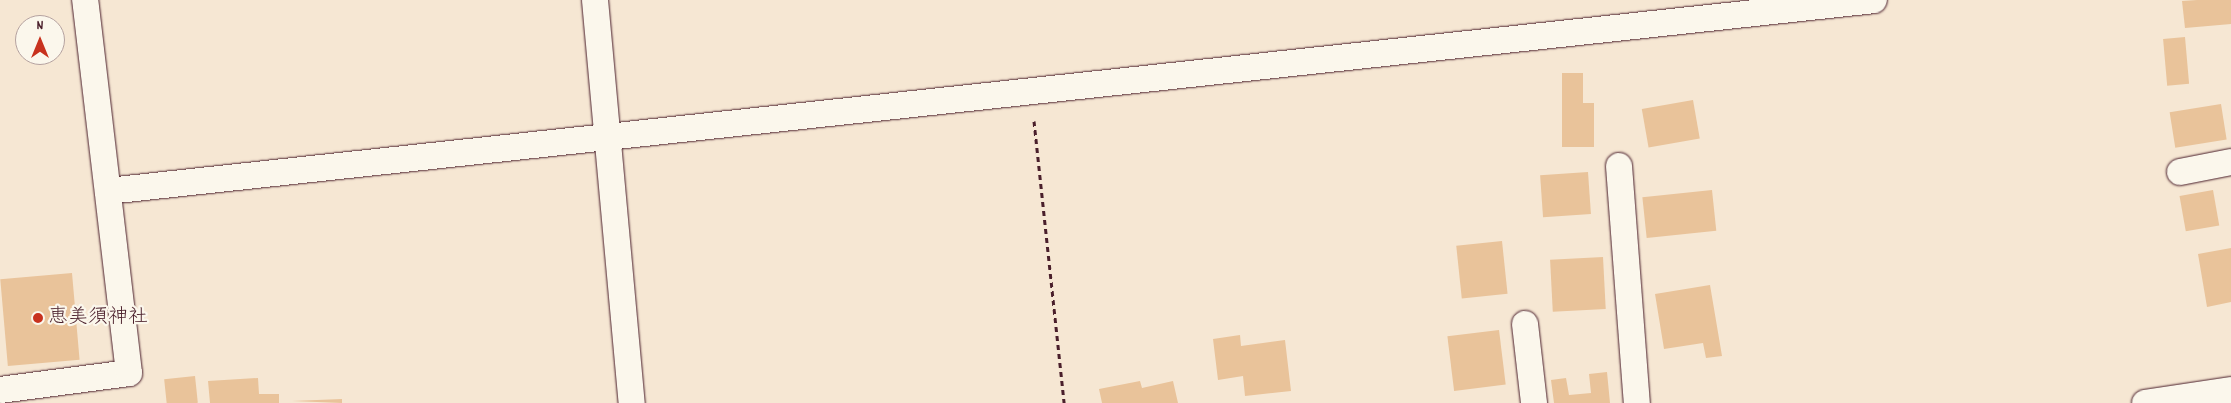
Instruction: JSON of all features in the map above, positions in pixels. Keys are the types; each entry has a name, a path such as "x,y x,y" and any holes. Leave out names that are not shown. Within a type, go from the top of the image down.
{"street":[{"path":"0,390 129,373 84,0"},
{"path":"596,0 606,136 632,403"},
{"path":"108,191 1874,0"},
{"path":"2180,172 2231,162"},
{"path":"1619,166 1637,403"},
{"path":"1525,324 1534,403"},
{"path":"2145,403 2231,390"}],"path":[{"path":"1031,90 1064,403"}],"building":[{"path":"2231,0 2231,24 2185,28 2182,1"},
{"path":"2185,37 2189,84 2167,86 2163,39"},
{"path":"1562,73 1583,73 1583,103 1594,103 1594,147 1562,147"},
{"path":"1693,100 1700,138 1649,147 1642,109"},
{"path":"2221,104 2227,140 2175,148 2170,112"},
{"path":"1588,172 1591,214 1543,217 1540,175"},
{"path":"1712,190 1716,231 1647,238 1642,197"},
{"path":"2213,190 2219,225 2186,231 2180,196"},
{"path":"1502,241 1508,294 1462,299 1456,246"},
{"path":"2231,248 2231,302 2207,307 2198,254"},
{"path":"1603,257 1606,309 1553,312 1550,260"},
{"name":"恵美須神社","path":"72,273 80,360 8,366 0,279"},
{"path":"1710,285 1722,356 1706,358 1703,343 1664,349 1655,294"},
{"path":"1499,330 1506,385 1454,391 1447,336"},
{"path":"1240,335 1241,346 1285,340 1291,391 1245,396 1243,376 1218,380 1213,339"},
{"path":"1607,372 1610,403 1554,403 1551,380 1566,378 1569,395 1591,393 1589,374"},
{"path":"195,376 198,403 167,403 164,379"},
{"path":"258,378 259,394 279,394 279,403 210,403 208,381"},
{"path":"1140,381 1142,388 1173,381 1178,403 1102,403 1099,389"},
{"path":"342,399 342,403 292,401"}],"place":[{"name":"恵美須神社","path":"38,318"}]}
